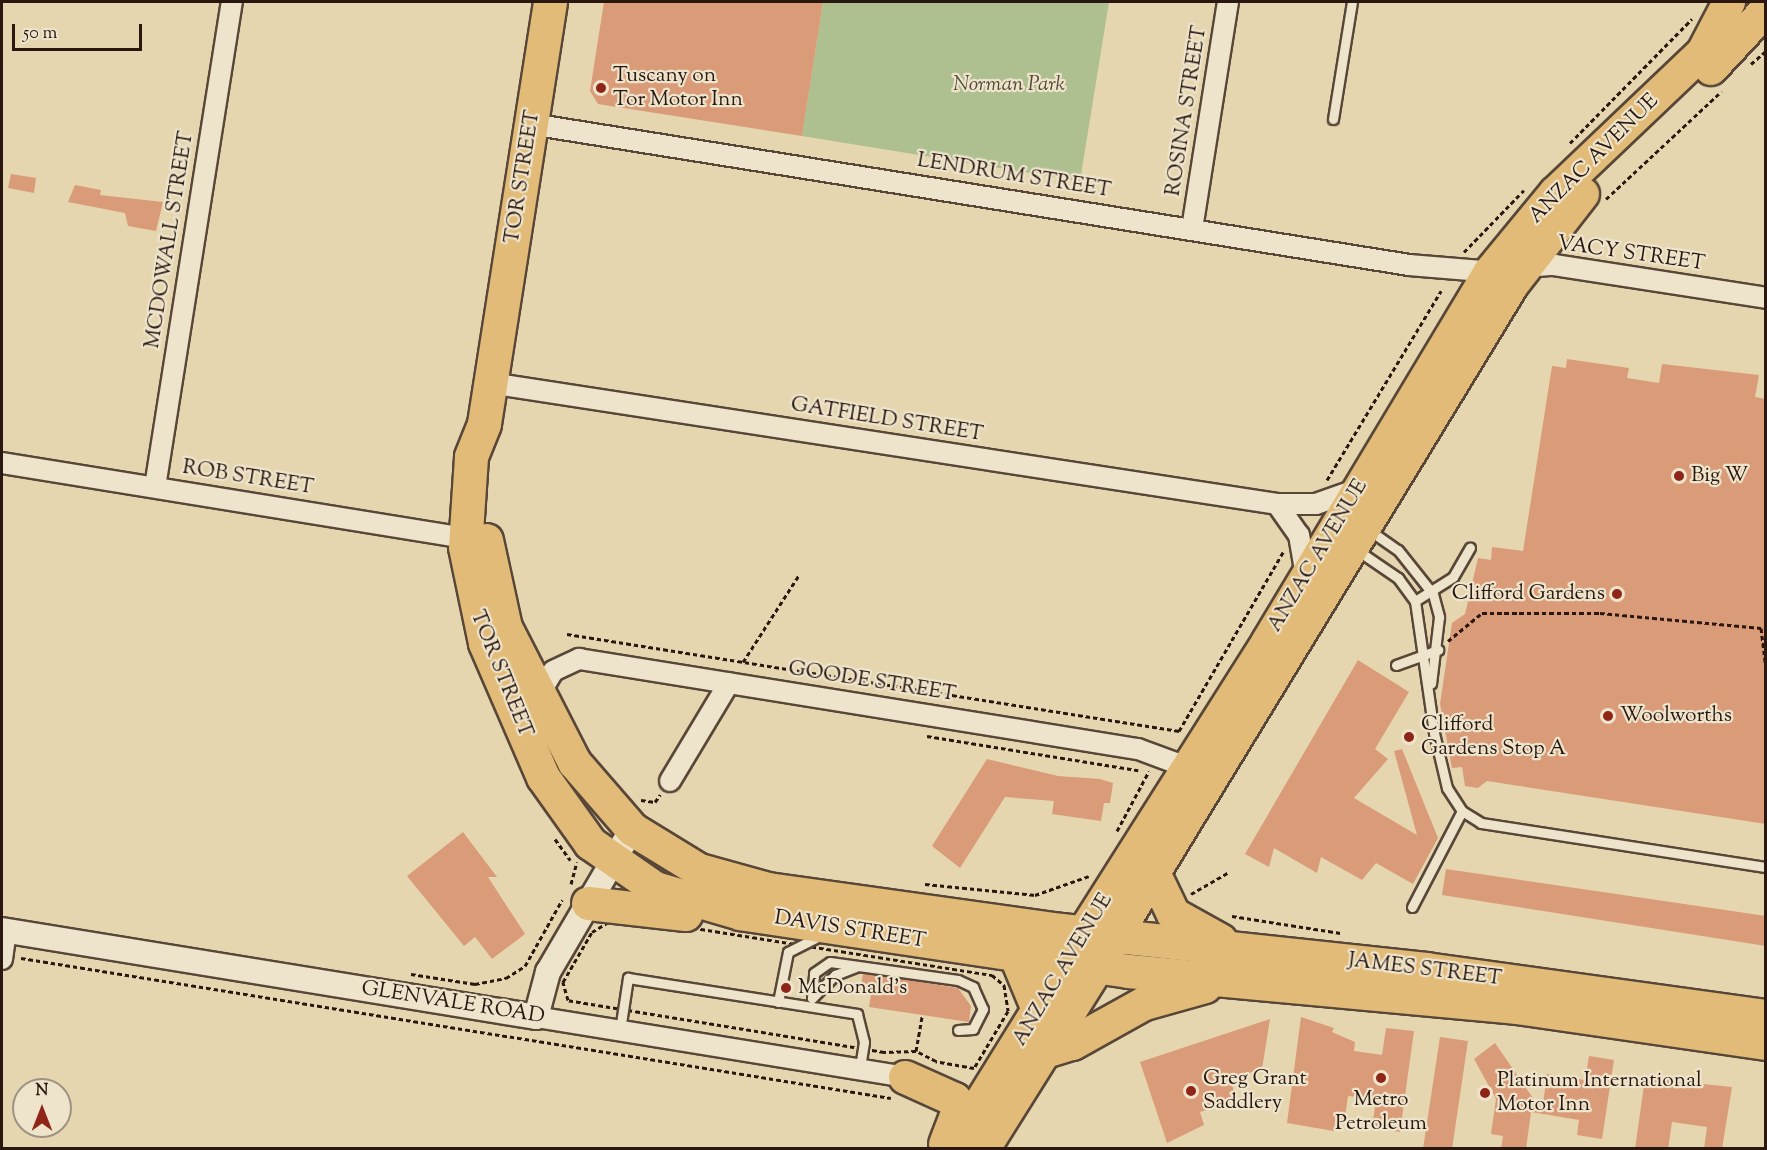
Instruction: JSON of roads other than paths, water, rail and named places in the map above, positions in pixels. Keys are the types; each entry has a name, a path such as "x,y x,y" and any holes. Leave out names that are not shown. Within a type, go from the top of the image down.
{"highway":[{"name":"TOR STREET","path":"550,2 484,424 475,540 483,635 543,777 567,816 613,862"},
{"name":"TOR STREET","path":"475,540 505,627 537,698 589,783 632,814"},
{"name":"DAVIS STREET","path":"632,814 675,859 724,879 1099,935"},
{"name":"DAVIS STREET","path":"613,862 655,888 713,908 1083,964"},
{"path":"1153,872 1173,914 1236,947"},
{"path":"588,903 686,914 713,908"},
{"name":"JAMES STREET","path":"1099,935 1236,947 1766,1017"},
{"name":"ANZAC AVENUE","path":"983,1149 1045,1051 1083,964 1099,935"},
{"path":"1015,954 1039,1012"},
{"name":"JAMES STREET","path":"1083,964 1517,1007 1766,1043"},
{"name":"ANZAC AVENUE","path":"952,1149 1039,1012 1083,964"},
{"path":"1045,1051 1072,1043 1144,1003 1227,980"},
{"path":"905,1077 954,1099 958,1110 944,1149"}],"main road":[{"name":"ANZAC AVENUE","path":"1099,935 1201,773 1351,523 1489,273 1555,194 1703,52 1729,2"},
{"path":"1741,2 1766,5"},
{"name":"ANZAC AVENUE","path":"1711,86 1766,10"},
{"name":"ANZAC AVENUE","path":"1099,935 1153,872 1201,773 1306,576 1351,523 1523,267 1594,182 1711,86 1766,28"}],"street":[{"name":"MCDOWALL STREET","path":"155,487 232,2"},
{"name":"ROSINA STREET","path":"1192,229 1228,2"},
{"name":"LENDRUM STREET","path":"531,124 1192,229 1489,273"},
{"name":"VACY STREET","path":"1489,273 1523,267 1554,266 1766,298"},
{"name":"GATFIELD STREET","path":"490,383 1277,504 1316,504 1351,523"},
{"name":"ROB STREET","path":"2,463 475,540"},
{"path":"1277,504 1299,535 1306,576"},
{"name":"GOODE STREET","path":"537,698 553,671 568,661 729,683 1138,749 1201,773"},
{"path":"670,781 729,683"},
{"path":"537,1017 548,972 613,862 632,814"},
{"path":"2,957 4,931"},
{"name":"GLENVALE ROAD","path":"4,931 620,1030 862,1058 905,1077"}],"lane":[{"path":"1333,119 1352,2"},
{"path":"1351,523 1398,550 1433,594 1438,650 1430,689"},
{"path":"1351,523 1415,601 1420,653 1430,689 1447,788 1462,811 1481,823 1766,867"},
{"path":"1415,601 1433,594 1453,577 1470,548"},
{"path":"1396,665 1420,653 1438,650"},
{"path":"1412,907 1462,811"},
{"path":"778,1002 784,960 797,944 865,932"},
{"path":"811,1003 811,978 823,964 859,966 969,983 980,999 981,1019 973,1029 958,1030"},
{"path":"811,1003 835,975 859,966"},
{"path":"620,1030 628,978 778,1002 811,1003 857,1014 862,1058"}],"place":[{"name":"Tuscany on Tor Motor Inn","path":"601,88"},
{"name":"Big W","path":"1679,476"},
{"name":"Clifford Gardens","path":"1617,594"},
{"name":"Woolworths","path":"1608,716"},
{"name":"Clifford Gardens Stop A","path":"1409,737"},
{"name":"McDonald's","path":"786,988"},
{"name":"Metro Petroleum","path":"1381,1078"},
{"name":"Greg Grant Saddlery","path":"1191,1091"},
{"name":"Platinum International Motor Inn","path":"1485,1093"}],"park label":[{"name":"Norman Park","path":"1009,85"}]}
